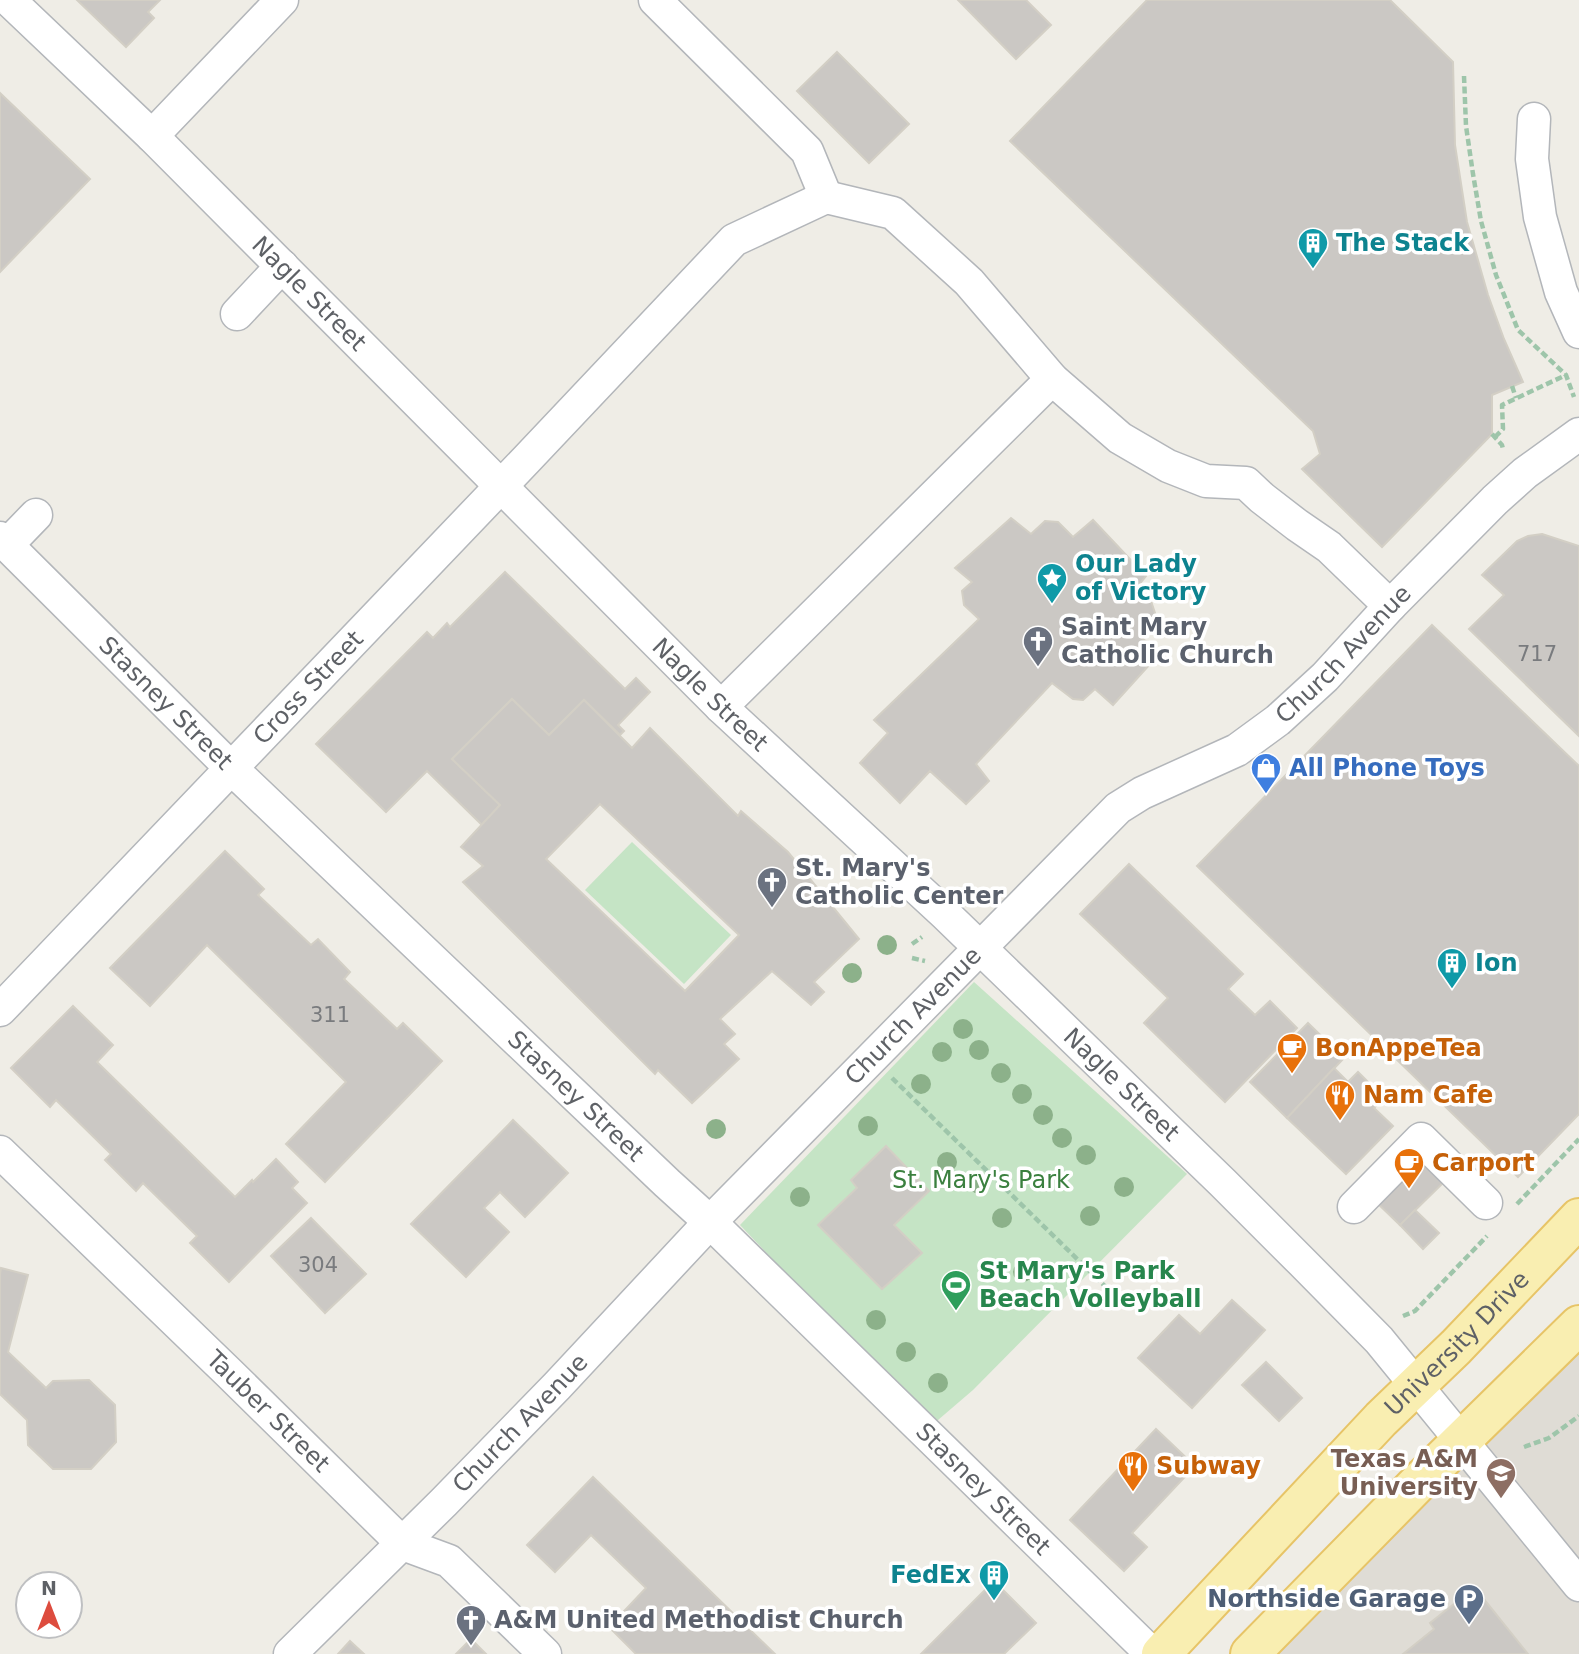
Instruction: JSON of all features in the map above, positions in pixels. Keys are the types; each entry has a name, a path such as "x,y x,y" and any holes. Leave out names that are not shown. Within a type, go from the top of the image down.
{"main road":[{"name":"University Drive","path":"1161,1654 1381,1419 1456,1347 1579,1218"},
{"path":"1250,1654 1419,1482 1579,1325"}],"street":[{"name":"Nagle Street","path":"9,0 152,136 721,707 945,914 1301,1261 1379,1340 1579,1585"},
{"path":"152,136 282,0"},
{"path":"655,0 807,151 827,197 893,213 969,282 1052,379 1120,438 1168,466 1206,481 1246,483 1297,525 1329,547 1390,606"},
{"path":"1534,119 1532,159 1540,216 1561,292 1579,331"},
{"name":"Cross Street","path":"0,1010 734,240 827,197"},
{"path":"237,314 282,266"},
{"path":"721,707 1052,379"},
{"name":"Church Avenue","path":"290,1654 403,1544 710,1222 1118,808 1142,793 1237,750 1279,720 1325,677 1390,606 1495,500 1525,473 1579,434"},
{"path":"3,541 36,515"},
{"name":"Stasney Street","path":"3,541 232,769 710,1222 1152,1654"},
{"path":"1354,1207 1421,1139 1486,1203"},
{"name":"Tauber Street","path":"0,1152 403,1544 449,1560 545,1654"}],"path":[{"path":"1464,76 1466,126 1481,221 1496,275 1518,330 1566,375 1574,397"},
{"path":"1502,445 1493,436 1503,429 1502,405 1566,375"},
{"path":"1512,386 1516,398"},
{"path":"912,944 922,937"},
{"path":"912,958 925,961"},
{"path":"896,1082 1114,1296"},
{"path":"1519,1201 1579,1139"},
{"path":"1403,1316 1415,1311 1485,1237"},
{"path":"1524,1447 1549,1438 1579,1416"}],"shaded area":[{"name":"Texas A&M University","path":"1579,1346 1579,1654 1265,1654"}],"green space":[{"path":"632,842 731,935 684,984 585,890"},
{"name":"St. Mary's Park","path":"974,982 1187,1174 973,1390 931,1426 740,1225"}],"building":[{"path":"77,0 160,0 148,12 154,18 126,47"},
{"path":"958,0 1026,0 1051,25 1016,59"},
{"name":"The Stack","path":"1147,0 1390,0 1453,62 1455,145 1467,222 1488,295 1523,382 1492,395 1492,434 1382,547 1302,469 1320,454 1313,431 1010,141"},
{"path":"837,52 909,124 869,163 797,91"},
{"path":"0,93 90,179 0,272"},
{"name":"Saint Mary Catholic Church","path":"1011,518 1031,534 1045,521 1058,522 1073,537 1093,520 1146,576 1138,586 1151,601 1157,619 1142,638 1160,653 1113,705 1095,689 1083,700 1073,699 1052,683 976,764 989,781 966,804 930,771 900,803 860,763 888,733 874,720 979,619 964,605 962,591 972,582 955,568"},
{"path":"1542,534 1579,546 1579,736 1469,629 1504,595 1482,575 1517,541"},
{"path":"505,572 625,689 636,678 650,692 618,725 624,731 620,735 584,700 549,735 512,699 452,759 500,805 482,825 427,771 386,812 316,744 427,632 433,638 447,623 450,627"},
{"name":"Ion","path":"1432,625 1579,766 1579,1114 1518,1177 1197,866"},
{"name":"St. Mary's Catholic Center","path":"512,699 549,735 584,700 632,748 650,728 738,816 741,811 788,852 859,939 814,982 824,992 811,1005 772,971 720,1019 735,1034 724,1044 739,1059 692,1103 658,1070 655,1074 463,882 483,866 461,847 500,805 452,759","holes":["600,804 739,935 685,991 546,859"]},
{"path":"225,851 264,889 258,895 311,945 318,939 350,972 344,979 397,1029 403,1023 442,1061 325,1182 286,1144 346,1082 207,945 150,1006 110,968"},
{"path":"1129,864 1243,974 1228,989 1255,1015 1270,1001 1297,1028 1225,1102 1144,1023 1168,998 1080,914"},
{"path":"73,1006 113,1045 97,1062 235,1197 276,1159 298,1182 292,1188 307,1203 229,1282 190,1243 197,1236 143,1183 136,1191 105,1160 111,1154 56,1100 50,1107 11,1068"},
{"name":"BonAppeTea","path":"1308,1023 1344,1058 1287,1118 1250,1082"},
{"name":"Nam Cafe","path":"1334,1068 1348,1082 1358,1072 1384,1098 1374,1108 1393,1126 1346,1174 1287,1118"},
{"path":"513,1120 568,1173 525,1217 500,1192 484,1208 509,1232 466,1277 411,1224"},
{"path":"886,1146 929,1191 894,1225 922,1253 882,1289 818,1225 857,1188 851,1180"},
{"name":"Carport","path":"1418,1154 1445,1181 1400,1225 1373,1199"},
{"path":"1415,1210 1439,1233 1423,1249 1400,1225"},
{"path":"311,1218 366,1274 325,1313 271,1256"},
{"path":"1,1268 28,1275 8,1352 46,1388 53,1381 89,1380 115,1405 116,1442 91,1469 53,1469 28,1445 27,1420 0,1394"},
{"path":"1232,1300 1265,1330 1192,1408 1138,1358 1179,1315 1200,1334"},
{"path":"1266,1362 1302,1398 1279,1421 1242,1385"},
{"name":"Subway","path":"1156,1429 1195,1466 1132,1533 1147,1547 1124,1571 1070,1520"},
{"path":"593,1477 775,1654 636,1654 609,1627 646,1588 591,1535 555,1572 527,1545"},
{"name":"FedEx","path":"994,1581 1036,1623 1004,1654 921,1654"},
{"name":"Northside Garage","path":"1479,1593 1528,1654 1403,1654 1434,1629 1430,1623 1454,1604 1458,1610"},
{"name":"A&M United Methodist Church","path":"471,1639 486,1654 456,1654"},
{"path":"350,1641 364,1654 338,1654"}],"place":[{"name":"The Stack","path":"1313,270"},
{"name":"Our Lady of Victory","path":"1052,605"},
{"name":"Saint Mary Catholic Church","path":"1038,668"},
{"name":"All Phone Toys","path":"1266,795"},
{"name":"St. Mary's Catholic Center","path":"772,909"},
{"name":"Ion","path":"1452,990"},
{"name":"BonAppeTea","path":"1292,1075"},
{"name":"Nam Cafe","path":"1340,1122"},
{"name":"Carport","path":"1409,1190"},
{"name":"St Mary's Park Beach Volleyball","path":"956,1312"},
{"name":"Subway","path":"1133,1493"},
{"name":"Texas A&M University","path":"1501,1500"},
{"name":"FedEx","path":"994,1602"},
{"name":"Northside Garage","path":"1469,1626"},
{"name":"A&M United Methodist Church","path":"471,1647"}]}
